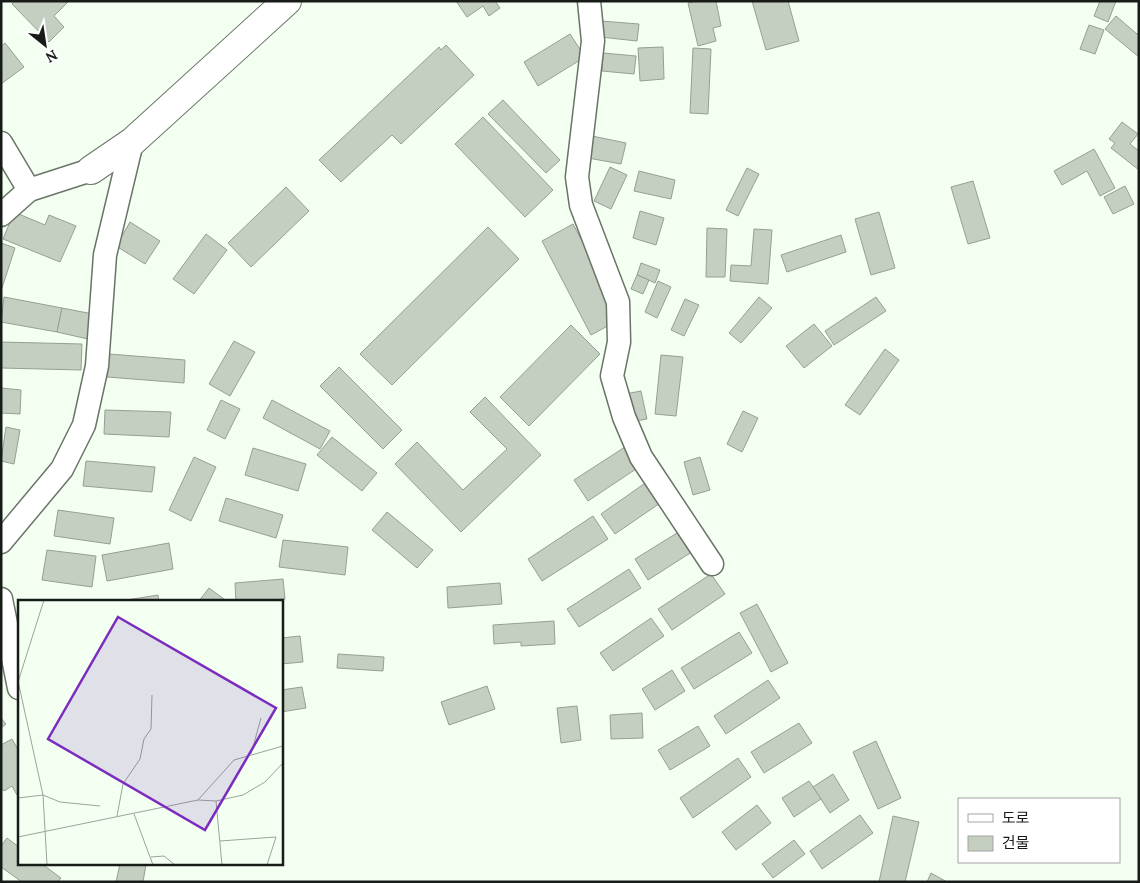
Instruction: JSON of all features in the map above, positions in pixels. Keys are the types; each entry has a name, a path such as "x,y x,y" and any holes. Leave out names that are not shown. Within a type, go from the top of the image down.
{"street":[{"path":"1,215 29,190 91,170 132,142 287,1"},
{"path":"588,1 593,41 577,177 581,205 618,302 619,342 612,376 624,417 641,457 712,564"},
{"path":"1,542 62,469 84,425 97,366 105,255 132,142"},
{"path":"1,143 29,190"},
{"path":"1,599 18,683"}],"building":[{"path":"14,1 69,1 54,16 64,27 49,42 12,4"},
{"path":"456,1 495,1 500,8 489,16 483,6 467,17"},
{"path":"716,1 721,26 713,28 716,41 698,46 688,3"},
{"path":"752,1 788,1 799,41 766,50"},
{"path":"1100,1 1116,1 1108,22 1094,16"},
{"path":"1116,16 1137,34 1139,33 1139,57 1105,29"},
{"path":"601,21 639,24 637,41 600,37"},
{"path":"1089,25 1104,30 1095,54 1080,49"},
{"path":"570,34 585,57 538,86 524,62"},
{"path":"5,43 24,67 1,84 1,46"},
{"path":"446,45 474,75 401,144 392,135 341,182 319,160 439,47 441,50"},
{"path":"663,47 664,79 640,81 638,48"},
{"path":"693,48 711,49 708,114 690,113"},
{"path":"603,53 636,56 634,74 602,71"},
{"path":"503,100 560,160 546,173 488,114"},
{"path":"483,117 553,190 525,217 455,144"},
{"path":"1122,122 1138,134 1130,144 1139,151 1139,170 1111,148 1115,143 1109,139"},
{"path":"592,136 626,143 621,164 588,158"},
{"path":"1094,149 1115,188 1100,196 1087,171 1062,185 1054,171"},
{"path":"610,167 627,175 611,209 594,201"},
{"path":"747,168 759,174 738,216 726,210"},
{"path":"639,171 675,180 671,199 634,191"},
{"path":"973,181 990,238 968,244 951,187"},
{"path":"1125,186 1134,204 1113,214 1104,197"},
{"path":"286,187 309,211 251,267 228,243"},
{"path":"640,211 664,218 656,245 633,238"},
{"path":"14,212 45,225 49,215 76,226 60,262 3,239"},
{"path":"879,212 895,268 871,275 855,219"},
{"path":"130,222 160,241 145,264 116,246"},
{"path":"573,224 614,301 606,305 615,322 591,335 542,241"},
{"path":"488,227 519,259 392,385 360,354"},
{"path":"707,228 727,229 725,277 706,277"},
{"path":"754,229 772,230 768,284 730,281 731,265 751,266"},
{"path":"206,234 227,250 194,294 173,279"},
{"path":"841,235 846,252 787,272 781,255"},
{"path":"1,243 15,248 2,288 1,287"},
{"path":"641,263 660,270 655,283 637,275"},
{"path":"637,275 649,280 643,294 631,289"},
{"path":"658,281 671,287 657,318 645,312"},
{"path":"4,297 62,308 57,332 1,322"},
{"path":"759,297 772,308 741,343 729,333"},
{"path":"876,297 886,311 834,345 825,331"},
{"path":"685,299 699,305 684,336 671,330"},
{"path":"62,308 93,314 88,339 57,332"},
{"path":"814,324 832,346 804,368 786,346"},
{"path":"571,325 600,354 529,426 500,397"},
{"path":"234,341 255,352 230,396 209,384"},
{"path":"1,342 82,344 81,370 1,368"},
{"path":"885,349 899,360 860,415 845,405"},
{"path":"109,354 185,360 184,383 107,377"},
{"path":"661,355 683,357 676,416 655,414"},
{"path":"339,367 402,430 383,449 320,386"},
{"path":"1,388 21,390 20,414 1,413"},
{"path":"641,391 647,419 630,422 625,394"},
{"path":"485,397 541,455 461,532 395,464 417,442 463,490 507,449 470,412"},
{"path":"221,400 240,409 225,439 207,430"},
{"path":"272,400 330,431 320,449 263,418"},
{"path":"105,410 171,412 169,437 104,434"},
{"path":"743,411 758,418 742,452 727,444"},
{"path":"6,427 20,430 14,464 1,461"},
{"path":"332,437 377,473 362,491 317,455"},
{"path":"628,445 642,465 588,501 574,480"},
{"path":"253,448 306,464 298,491 245,475"},
{"path":"194,457 216,467 191,521 169,510"},
{"path":"700,457 710,490 693,495 684,462"},
{"path":"86,461 155,467 152,492 83,486"},
{"path":"651,479 666,499 615,534 601,514"},
{"path":"226,498 283,515 276,538 219,521"},
{"path":"58,510 114,518 110,544 54,536"},
{"path":"387,512 433,550 417,568 372,530"},
{"path":"593,516 608,539 542,581 528,559"},
{"path":"685,528 698,548 648,580 635,559"},
{"path":"283,540 348,547 345,575 279,567"},
{"path":"169,543 173,569 107,581 102,555"},
{"path":"47,550 96,556 92,587 42,580"},
{"path":"629,569 641,588 579,627 567,609"},
{"path":"711,574 725,594 672,630 658,609"},
{"path":"283,579 285,599 236,600 235,583"},
{"path":"500,583 502,604 448,608 447,587"},
{"path":"209,588 225,600 200,600"},
{"path":"158,595 159,600 127,600"},
{"path":"757,604 788,663 771,672 740,613"},
{"path":"651,618 664,636 613,671 600,653"},
{"path":"554,621 555,644 521,646 521,642 494,644 493,625"},
{"path":"739,632 752,653 694,689 681,668"},
{"path":"300,636 303,662 282,664 282,638"},
{"path":"338,654 384,657 383,671 337,668"},
{"path":"672,670 685,691 655,710 642,689"},
{"path":"768,680 780,698 726,734 714,716"},
{"path":"487,686 495,709 449,725 441,702"},
{"path":"302,687 306,708 282,712 282,690"},
{"path":"577,706 581,740 561,743 557,708"},
{"path":"642,713 643,738 611,739 610,715"},
{"path":"1,718 6,724 1,728"},
{"path":"799,723 812,743 764,773 751,752"},
{"path":"698,726 710,746 670,770 658,750"},
{"path":"12,739 18,749 17,795 12,786 4,791 1,787 1,745"},
{"path":"876,741 901,798 878,809 853,752"},
{"path":"738,758 751,777 693,818 680,798"},
{"path":"833,774 849,800 830,813 813,787"},
{"path":"809,781 821,799 794,817 782,798"},
{"path":"757,805 771,823 736,850 722,832"},
{"path":"860,815 873,833 822,869 810,851"},
{"path":"893,816 919,822 905,882 879,882"},
{"path":"7,838 18,846 18,866 45,866 61,878 58,882 22,882 1,867 1,846"},
{"path":"794,840 805,854 773,878 762,864"},
{"path":"120,866 146,866 143,882 116,882"},
{"path":"931,873 947,882 927,882"}]}
